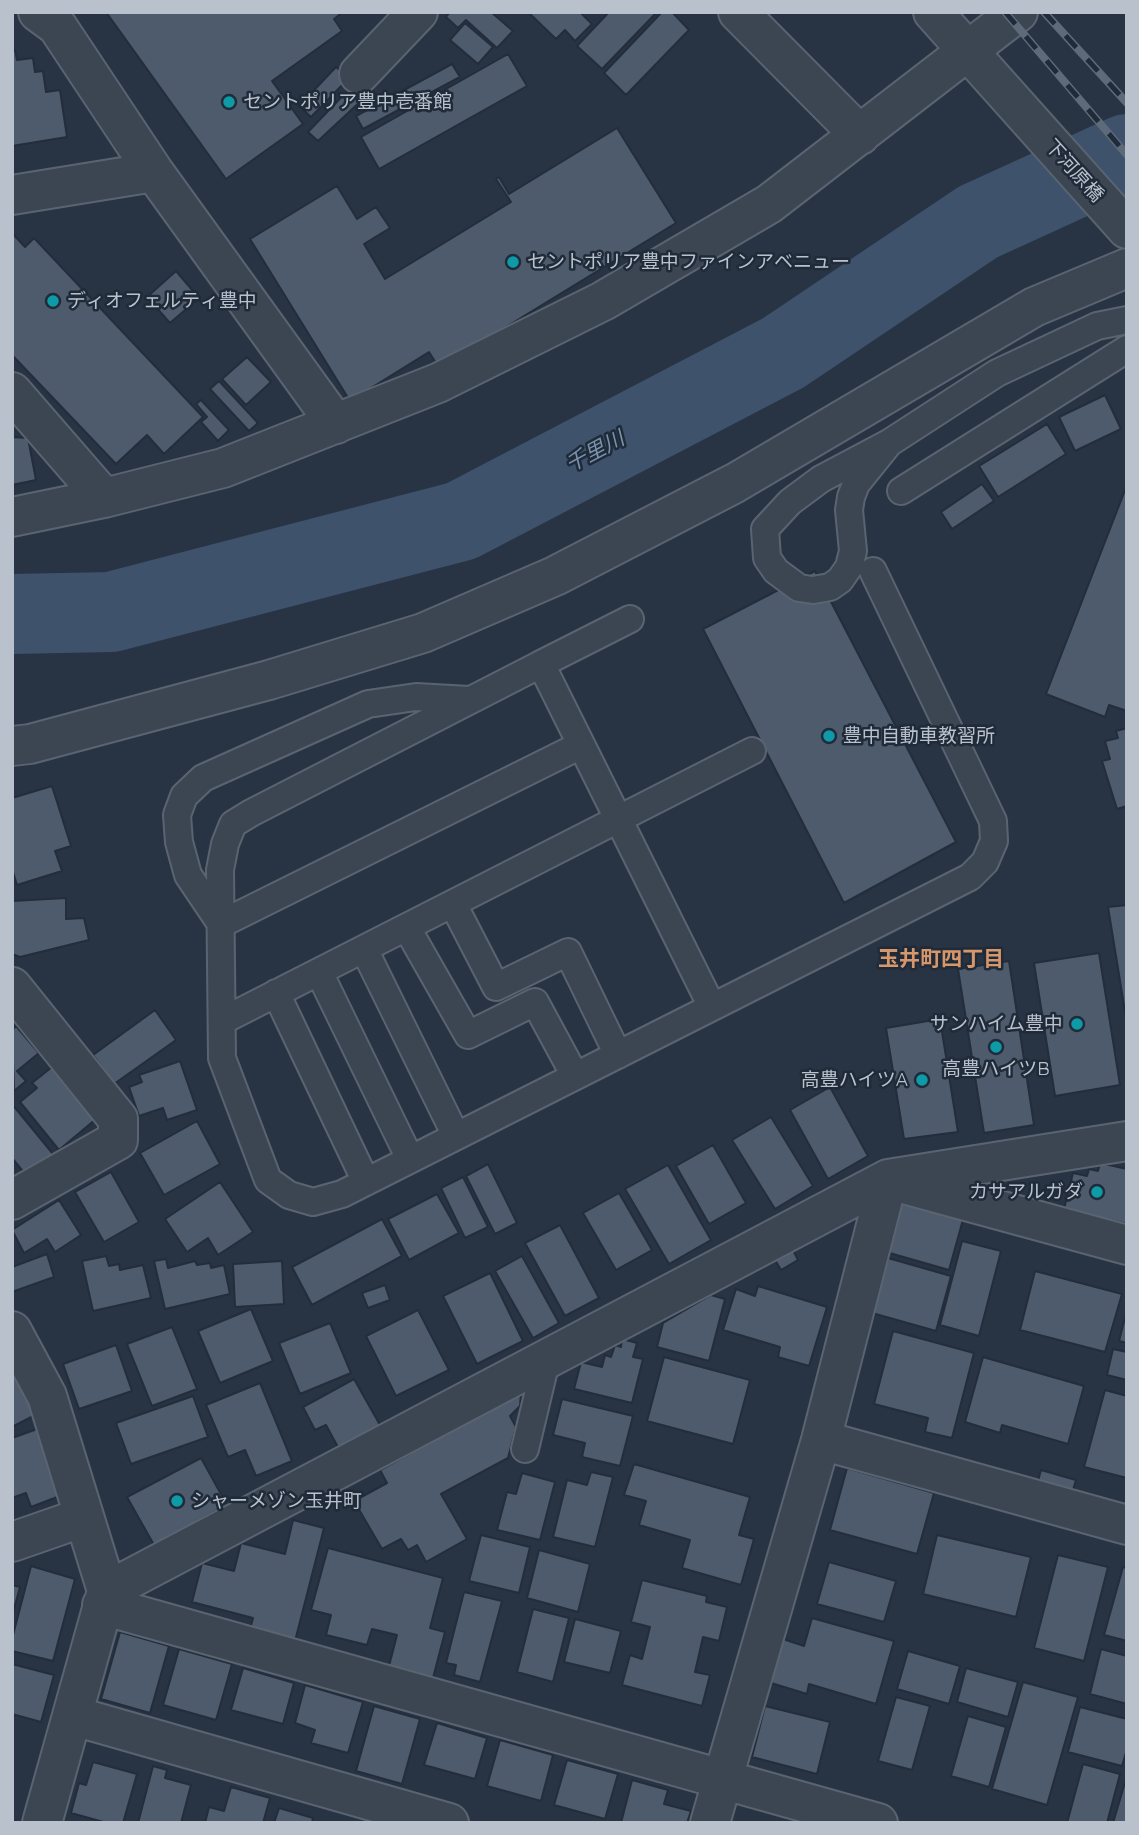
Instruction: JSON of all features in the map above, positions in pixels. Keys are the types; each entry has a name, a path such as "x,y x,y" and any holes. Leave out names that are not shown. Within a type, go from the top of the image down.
{"street":[{"path":"38,12 57,26 154,173 336,424"},
{"path":"359,74 418,12"},
{"path":"738,12 860,135"},
{"name":"下河原橋","path":"933,12 1127,229"},
{"path":"12,517 104,498 222,468 438,383 603,301 769,204 1018,12"},
{"path":"12,195 154,173"},
{"path":"12,746 30,744 269,680 435,628 555,576 735,483 1034,307 1127,268"},
{"path":"12,391 104,498"},
{"path":"12,987 118,1119 118,1140 12,1200"},
{"path":"105,1598 547,1357 888,1179 1127,1141"},
{"path":"888,1179 1127,1245"},
{"path":"710,1823 821,1440 888,1179"},
{"path":"12,1331 47,1396 84,1517 105,1598 42,1823"},
{"path":"821,1440 1127,1525"},
{"path":"12,1542 84,1517"},
{"path":"105,1598 722,1780 878,1823"},
{"path":"74,1716 449,1823"}],"lane":[{"path":"889,443 856,484 851,497 849,510 853,551 849,567 839,580 830,587 813,590 799,588 776,571 767,558 765,529 821,479 889,443 997,373 1097,326 1127,320"},
{"path":"901,491 1127,349"},
{"path":"630,619 233,824 225,844 220,870 222,1058 268,1180 289,1195 313,1202 342,1194 970,877 985,862 994,841 993,821 873,571"},
{"path":"541,664 712,1007"},
{"path":"221,924 188,875 179,842 177,815 184,796 203,778 368,704 416,697 471,700"},
{"path":"221,924 581,745"},
{"path":"222,1021 752,751"},
{"path":"453,904 496,987 568,952 618,1055"},
{"path":"407,928 468,1035 534,1002 575,1076"},
{"path":"364,950 456,1136"},
{"path":"319,972 410,1160"},
{"path":"276,993 366,1182"},
{"path":"525,1449 547,1357"}],"building":[{"name":"セントポリア豊中壱番館","path":"106,12 343,12 334,19 342,31 272,81 303,124 226,179"},
{"path":"450,12 491,12 513,31 497,48 466,20 458,28 446,17"},
{"path":"528,12 580,12 592,24 575,41 565,30 556,39"},
{"path":"609,12 657,12 602,69 577,46"},
{"path":"662,12 672,12 689,30 626,95 604,73"},
{"path":"465,23 493,47 478,64 450,40"},
{"path":"12,50 15,50 17,60 33,58 35,72 43,71 46,92 60,90 67,137 12,146"},
{"path":"508,54 527,86 379,169 361,137"},
{"path":"452,64 460,77 363,129 356,116"},
{"path":"336,67 349,78 311,117 299,106"},
{"path":"351,87 363,99 318,141 308,132"},
{"name":"セントポリア豊中ファインアベニュー","path":"617,128 676,223 439,368 429,352 350,401 250,239 337,186 357,219 376,207 390,228 364,244 385,279 511,202 496,179 499,177 509,194"},
{"name":"ディオフェルティ豊中","path":"12,233 25,247 34,238 203,417 164,454 147,435 116,464 12,355"},
{"path":"176,271 199,298 170,323 147,297"},
{"path":"247,357 271,382 246,405 222,379"},
{"path":"219,381 258,423 249,431 210,389"},
{"path":"1105,395 1121,429 1075,451 1059,417"},
{"path":"201,400 229,430 218,441 201,422 207,417 196,404"},
{"path":"1047,424 1066,454 998,497 979,466"},
{"path":"12,437 28,438 36,480 12,485"},
{"path":"982,484 994,501 952,529 941,512"},
{"path":"1127,485 1127,711 1109,705 1105,717 1046,694"},
{"name":"豊中自動車教習所","path":"815,571 956,842 844,903 703,629"},
{"path":"1127,728 1127,806 1117,809 1102,761 1110,759 1105,741 1118,738 1116,731"},
{"path":"52,786 71,846 55,851 62,871 17,885 12,869 12,798"},
{"path":"66,898 66,919 84,918 89,940 20,957 12,954 12,901"},
{"path":"1127,905 1127,1024 1108,907"},
{"name":"サンハイム豊中","path":"1099,953 1120,1085 1055,1096 1034,963"},
{"name":"高豊ハイツB","path":"1009,961 1034,1125 984,1133 958,969"},
{"path":"155,1010 176,1040 114,1084 93,1055"},
{"name":"高豊ハイツA","path":"940,1019 958,1132 904,1139 886,1028"},
{"path":"16,1026 39,1053 17,1071 26,1081 14,1091 12,1030"},
{"path":"180,1061 197,1110 167,1120 163,1108 139,1116 129,1087 142,1082 139,1075"},
{"path":"52,1067 96,1119 59,1150 20,1102 37,1088 32,1083"},
{"path":"830,1087 868,1156 828,1179 790,1110"},
{"path":"12,1104 53,1154 26,1175 12,1158"},
{"path":"771,1117 813,1186 775,1209 732,1140"},
{"path":"197,1121 220,1164 164,1195 140,1153"},
{"path":"713,1145 746,1203 709,1224 676,1166"},
{"name":"カサアルガダ","path":"1100,1163 1127,1169 1127,1224 1064,1209 1073,1173 1087,1176 1089,1169 1098,1171"},
{"path":"488,1164 517,1223 495,1234 466,1176"},
{"path":"668,1165 711,1240 669,1264 625,1189"},
{"path":"111,1172 139,1222 104,1242 75,1192"},
{"path":"463,1177 488,1227 465,1238 441,1188"},
{"path":"220,1182 253,1232 218,1255 208,1238 187,1252 165,1219"},
{"path":"619,1193 652,1250 616,1270 583,1213"},
{"path":"437,1194 459,1233 409,1260 388,1219"},
{"path":"901,1199 964,1216 949,1270 886,1252"},
{"path":"59,1200 81,1235 55,1252 47,1239 24,1253 12,1230"},
{"path":"382,1219 402,1256 312,1305 292,1267"},
{"path":"560,1225 599,1298 565,1316 525,1243"},
{"path":"962,1241 1001,1251 979,1336 940,1325"},
{"path":"792,1248 798,1260 781,1270 774,1258"},
{"path":"47,1254 54,1277 12,1292 12,1267"},
{"path":"106,1256 109,1266 119,1264 120,1270 143,1265 151,1298 93,1311 82,1261"},
{"path":"522,1256 559,1323 533,1338 495,1271"},
{"path":"888,1258 951,1276 936,1331 872,1313"},
{"path":"166,1259 168,1268 195,1261 197,1265 210,1263 211,1268 224,1265 230,1294 165,1309 154,1261"},
{"path":"282,1261 284,1304 235,1307 233,1264"},
{"path":"1035,1271 1122,1294 1105,1352 1020,1330"},
{"path":"490,1273 523,1341 477,1364 443,1296"},
{"path":"385,1285 390,1300 368,1308 362,1293"},
{"path":"758,1286 827,1307 809,1366 778,1357 780,1347 723,1330 736,1289 755,1296"},
{"path":"711,1295 725,1299 709,1361 657,1347 663,1323"},
{"path":"251,1309 273,1361 220,1383 198,1331"},
{"path":"418,1310 449,1370 396,1396 366,1336"},
{"path":"1127,1310 1127,1343 1119,1341"},
{"path":"330,1323 351,1373 300,1394 279,1343"},
{"path":"172,1327 197,1389 152,1406 127,1344"},
{"path":"893,1331 974,1353 952,1438 925,1432 928,1418 874,1404"},
{"path":"622,1339 637,1343 633,1357 643,1359 632,1403 574,1389 581,1362 602,1367 605,1355 611,1357 615,1345 621,1347"},
{"path":"116,1345 132,1391 79,1409 63,1364"},
{"path":"1113,1349 1127,1352 1127,1380 1107,1375"},
{"path":"12,1357 41,1412 12,1427"},
{"path":"664,1357 750,1380 733,1444 647,1421"},
{"path":"983,1357 1084,1386 1068,1444 1002,1425 1000,1433 965,1422"},
{"path":"354,1379 380,1425 339,1449 326,1425 315,1430 303,1407"},
{"path":"260,1383 292,1461 256,1476 245,1450 228,1457 206,1405"},
{"path":"1105,1390 1127,1396 1127,1478 1084,1467"},
{"path":"521,1392 520,1406 510,1416 516,1427 508,1458 441,1494 467,1539 426,1562 417,1545 408,1550 401,1539 382,1549 354,1501 387,1483 380,1470"},
{"path":"193,1396 208,1437 131,1464 116,1423"},
{"path":"562,1399 633,1416 620,1466 582,1457 585,1443 553,1435"},
{"path":"40,1428 65,1494 31,1507 26,1493 12,1498 12,1438"},
{"name":"シャーメゾン玉井町","path":"201,1458 227,1505 154,1545 127,1497"},
{"path":"634,1464 750,1497 739,1535 754,1539 741,1585 682,1568 690,1540 639,1525 646,1501 624,1495"},
{"path":"847,1468 934,1493 917,1554 830,1530"},
{"path":"1041,1470 1076,1480 1073,1490 1038,1481"},
{"path":"591,1472 613,1477 595,1547 553,1537 567,1480 587,1485"},
{"path":"522,1473 555,1482 540,1540 497,1530 507,1492 516,1494"},
{"path":"293,1520 324,1528 295,1641 250,1629 253,1618 192,1602 202,1563 234,1571 241,1543 285,1554"},
{"path":"481,1535 530,1547 519,1593 469,1581"},
{"path":"937,1535 1031,1557 1016,1617 923,1594"},
{"path":"328,1548 443,1578 430,1628 445,1632 433,1678 389,1666 397,1635 372,1629 367,1645 326,1635 331,1615 311,1610"},
{"path":"539,1550 590,1564 578,1612 527,1598"},
{"path":"1058,1555 1108,1567 1084,1661 1034,1648"},
{"path":"829,1562 896,1581 884,1622 817,1604"},
{"path":"31,1566 75,1579 53,1661 12,1651 12,1639"},
{"path":"1123,1567 1127,1568 1127,1641 1104,1635"},
{"path":"642,1580 707,1596 706,1602 727,1607 719,1641 703,1637 695,1672 710,1675 702,1706 622,1685 630,1655 642,1659 650,1627 631,1622"},
{"path":"12,1585 20,1587 12,1616"},
{"path":"464,1592 502,1601 480,1682 454,1675 456,1665 446,1663"},
{"path":"533,1609 569,1618 553,1682 517,1672"},
{"path":"812,1618 894,1641 876,1704 809,1684 807,1694 771,1683 783,1639 804,1646"},
{"path":"575,1619 621,1631 610,1673 564,1662"},
{"path":"120,1632 169,1646 150,1713 101,1699"},
{"path":"179,1649 232,1664 216,1720 163,1705"},
{"path":"1101,1649 1127,1656 1127,1704 1090,1694"},
{"path":"908,1651 960,1666 949,1704 897,1689"},
{"path":"12,1664 54,1675 41,1722 12,1714"},
{"path":"243,1668 294,1683 283,1724 231,1710"},
{"path":"966,1668 1018,1682 1008,1717 957,1702"},
{"path":"1023,1682 1078,1697 1047,1805 992,1789"},
{"path":"305,1685 363,1702 348,1753 311,1743 315,1730 295,1723"},
{"path":"896,1697 930,1706 912,1770 878,1761"},
{"path":"374,1706 420,1719 402,1784 356,1771"},
{"path":"765,1706 830,1722 817,1774 752,1757"},
{"path":"1080,1707 1127,1719 1127,1749 1122,1766 1068,1752"},
{"path":"968,1716 1006,1727 989,1787 951,1776"},
{"path":"437,1723 487,1738 475,1779 424,1765"},
{"path":"500,1740 553,1755 541,1801 487,1786"},
{"path":"567,1760 618,1774 605,1819 554,1805"},
{"path":"93,1762 137,1774 123,1823 107,1823 71,1813 79,1783 86,1785"},
{"path":"1083,1764 1120,1774 1107,1823 1067,1823"},
{"path":"153,1766 167,1770 165,1778 191,1785 181,1823 138,1823"},
{"path":"1126,1779 1127,1823 1113,1823"},
{"path":"632,1780 668,1790 664,1804 691,1811 687,1823 621,1823"},
{"path":"231,1787 270,1798 263,1823 205,1823 209,1807 224,1811"},
{"path":"279,1808 313,1818 312,1823 274,1823"}],"waterway":[{"name":"千里川","path":"12,614 111,612 461,521 783,353 978,222 1127,154"}],"railway":[{"path":"1005,12 1127,155"},
{"path":"1044,12 1127,103"}],"place":[{"name":"セントポリア豊中壱番館","path":"229,102"},
{"name":"セントポリア豊中ファインアベニュー","path":"513,262"},
{"name":"ディオフェルティ豊中","path":"53,301"},
{"name":"豊中自動車教習所","path":"829,736"},
{"name":"サンハイム豊中","path":"1077,1024"},
{"name":"高豊ハイツB","path":"996,1047"},
{"name":"高豊ハイツA","path":"922,1080"},
{"name":"カサアルガダ","path":"1097,1192"},
{"name":"シャーメゾン玉井町","path":"177,1501"}],"district":[{"name":"玉井町四丁目","path":"941,960"}]}
